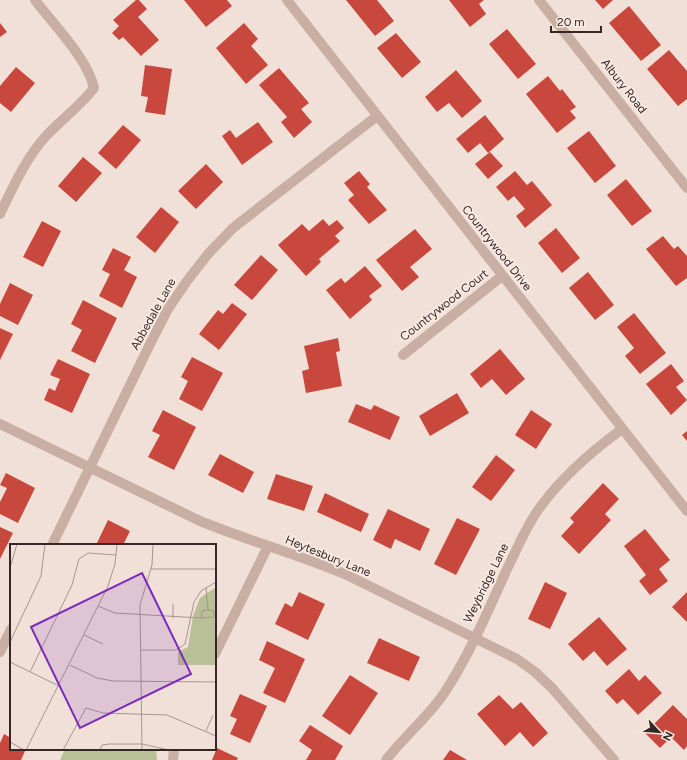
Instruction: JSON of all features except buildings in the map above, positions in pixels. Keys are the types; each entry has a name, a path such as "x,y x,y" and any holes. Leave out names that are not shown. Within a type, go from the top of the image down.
{"street":[{"path":"0,214 23,168 45,138 85,99 94,88 92,80 83,62 35,0"},
{"name":"Countrywood Drive","path":"287,0 687,511"},
{"name":"Albury Road","path":"539,0 687,188"},
{"name":"Abbedale Lane","path":"52,544 168,309 187,281 208,254 233,228 377,116"},
{"name":"Countrywood Court","path":"403,354 502,276"},
{"name":"Heytesbury Lane","path":"0,424 200,521 349,576 517,659 535,672 552,688 614,760"},
{"name":"Weybridge Lane","path":"386,760 401,740 428,714 450,685 520,542 540,506 567,475 601,444 622,429"},
{"path":"216,652 268,546"},
{"path":"0,652 10,631"},
{"path":"173,760 174,750"}],"green space":[{"path":"65,750 156,750 157,760 60,760"}]}
